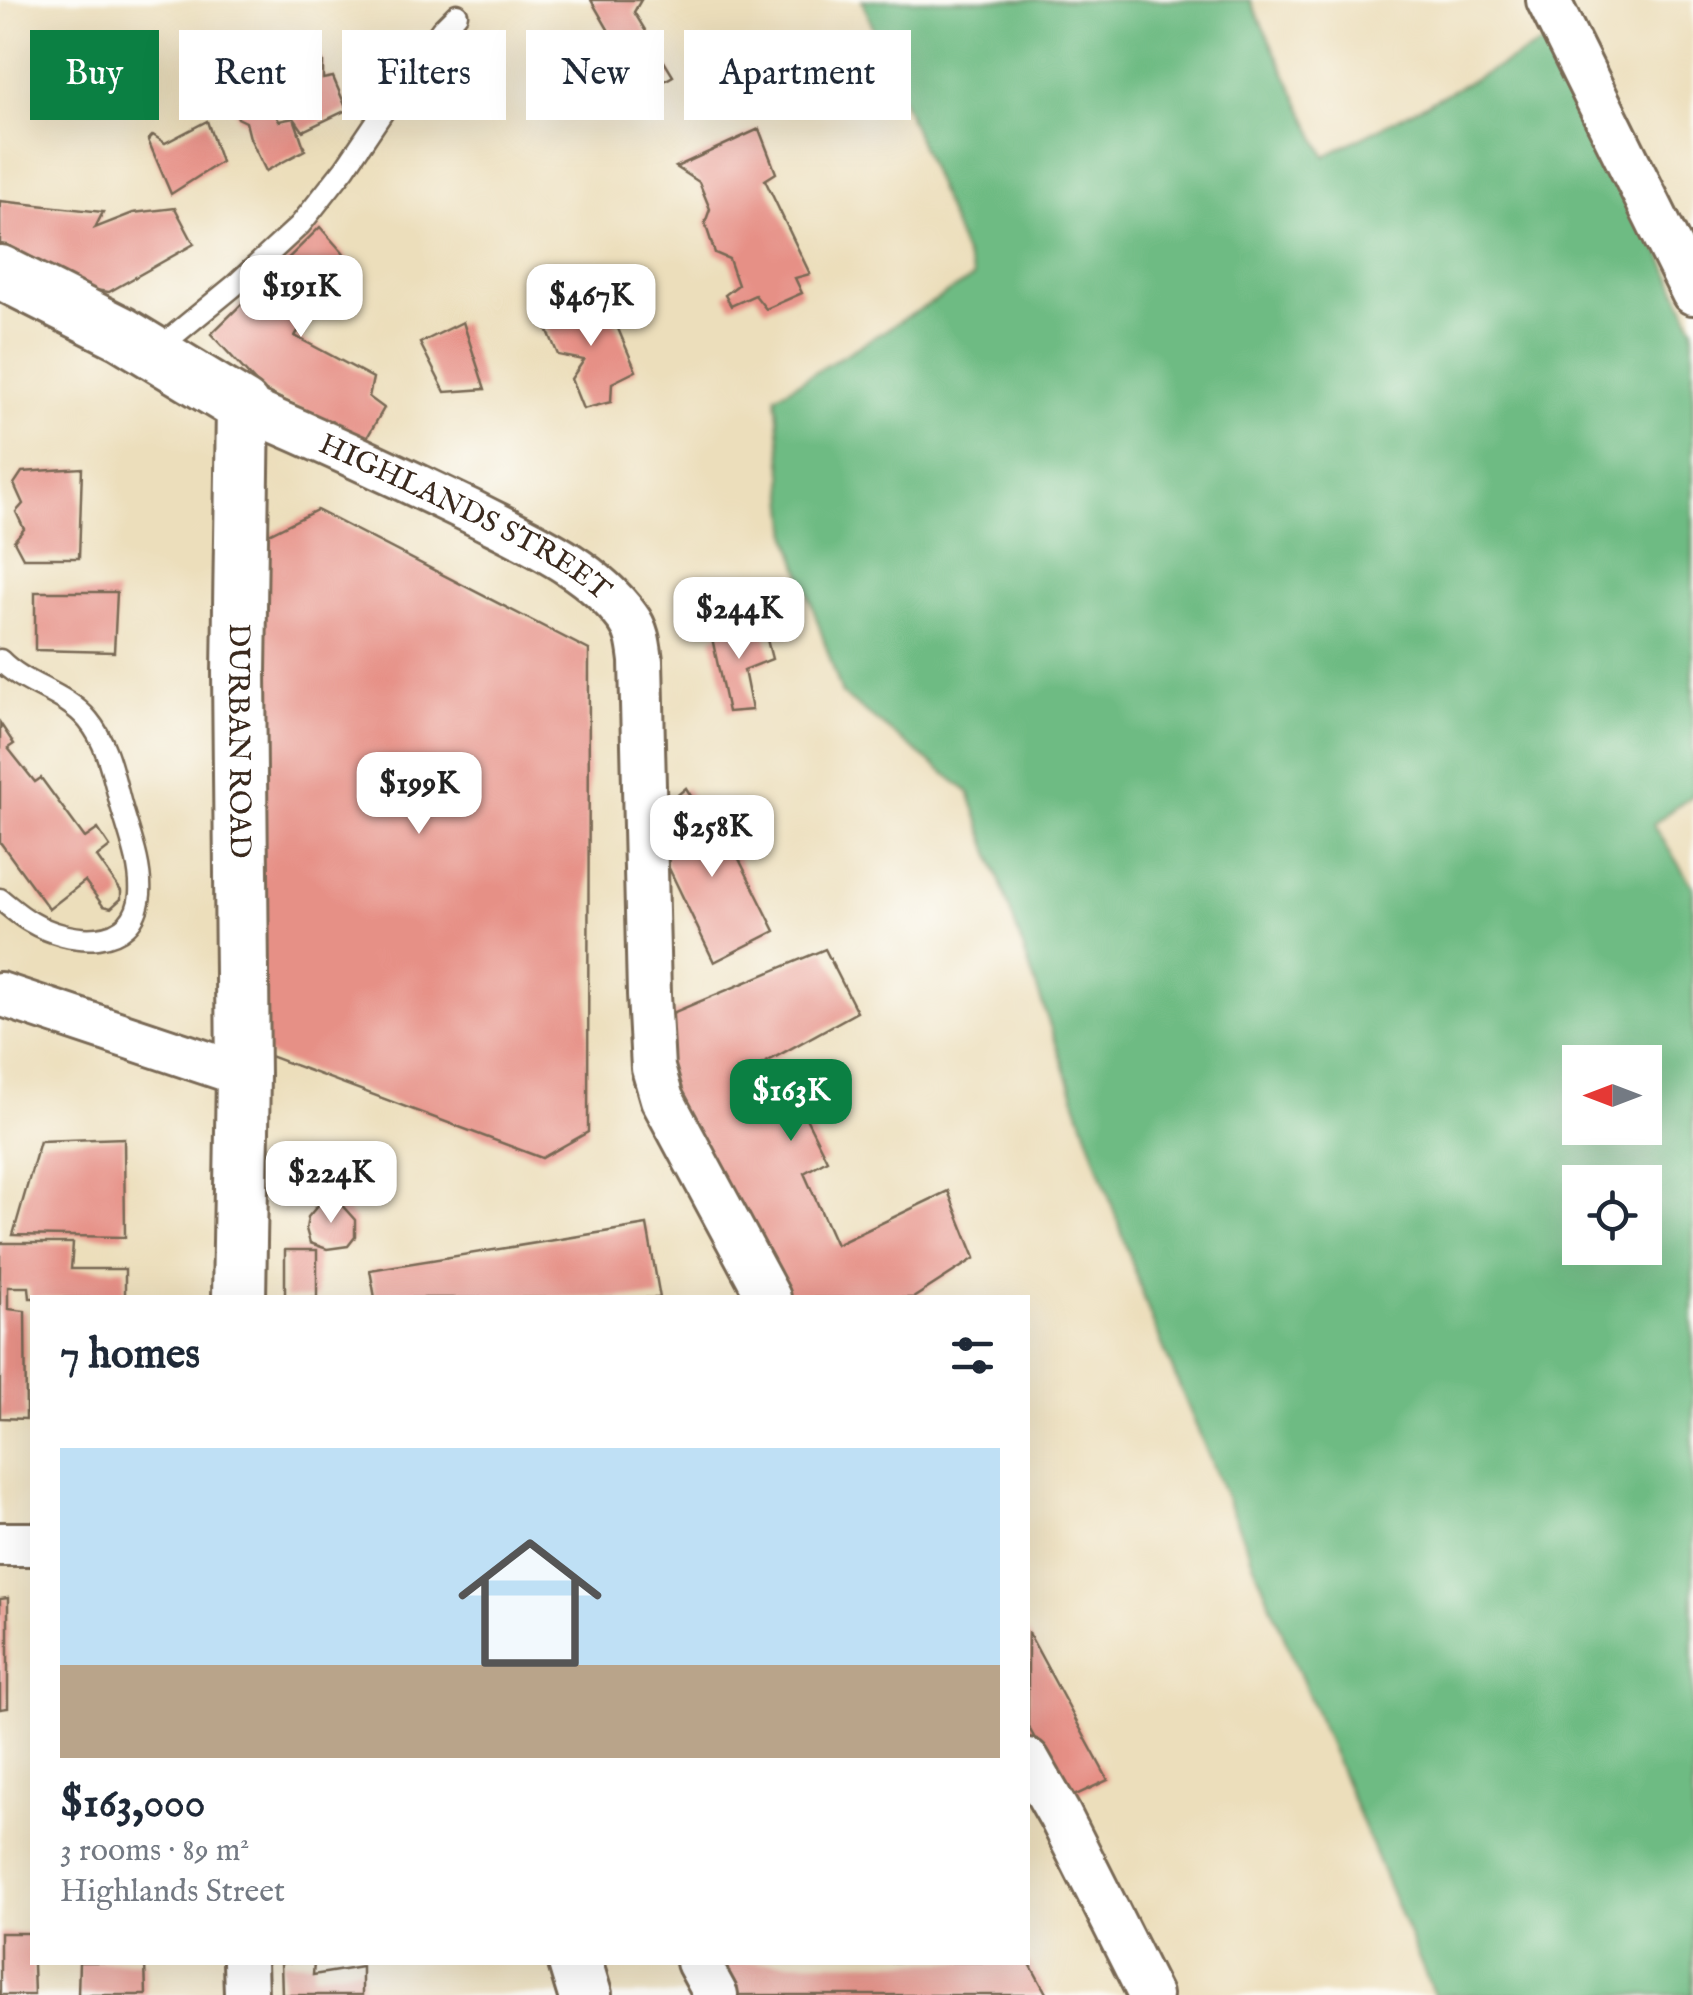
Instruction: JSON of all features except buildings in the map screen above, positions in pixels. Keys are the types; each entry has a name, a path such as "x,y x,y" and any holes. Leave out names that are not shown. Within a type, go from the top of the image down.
{"street":[{"path":"1548,0 1693,293"},
{"path":"0,272 154,352 243,406"},
{"name":"DURBAN ROAD","path":"239,1295 243,406"},
{"name":"HIGHLANDS STREET","path":"243,406 380,466 517,535 577,570 610,596 630,620 638,638 641,661 653,1068 662,1099 767,1295"},
{"path":"0,994 243,1075"},
{"path":"0,1544 30,1544"},
{"path":"1030,1764 1150,1995"},
{"path":"245,1965 246,1995"},
{"path":"576,1965 584,1995"},
{"path":"700,1965 716,1995"}],"lane":[{"path":"154,352 300,225 442,29 457,14"},
{"path":"0,660 30,683 63,698 88,720 107,753 136,858 140,891 136,915 122,931 95,940 65,936 32,923 0,899"}],"green space":[{"path":"862,0 1250,0 1325,156 1550,40 1666,265 1693,327 1693,795 1653,824 1693,887 1693,1995 1434,1995 1151,1318 969,792 842,694 789,537 776,396 974,277 911,120 911,30 874,30"}]}
